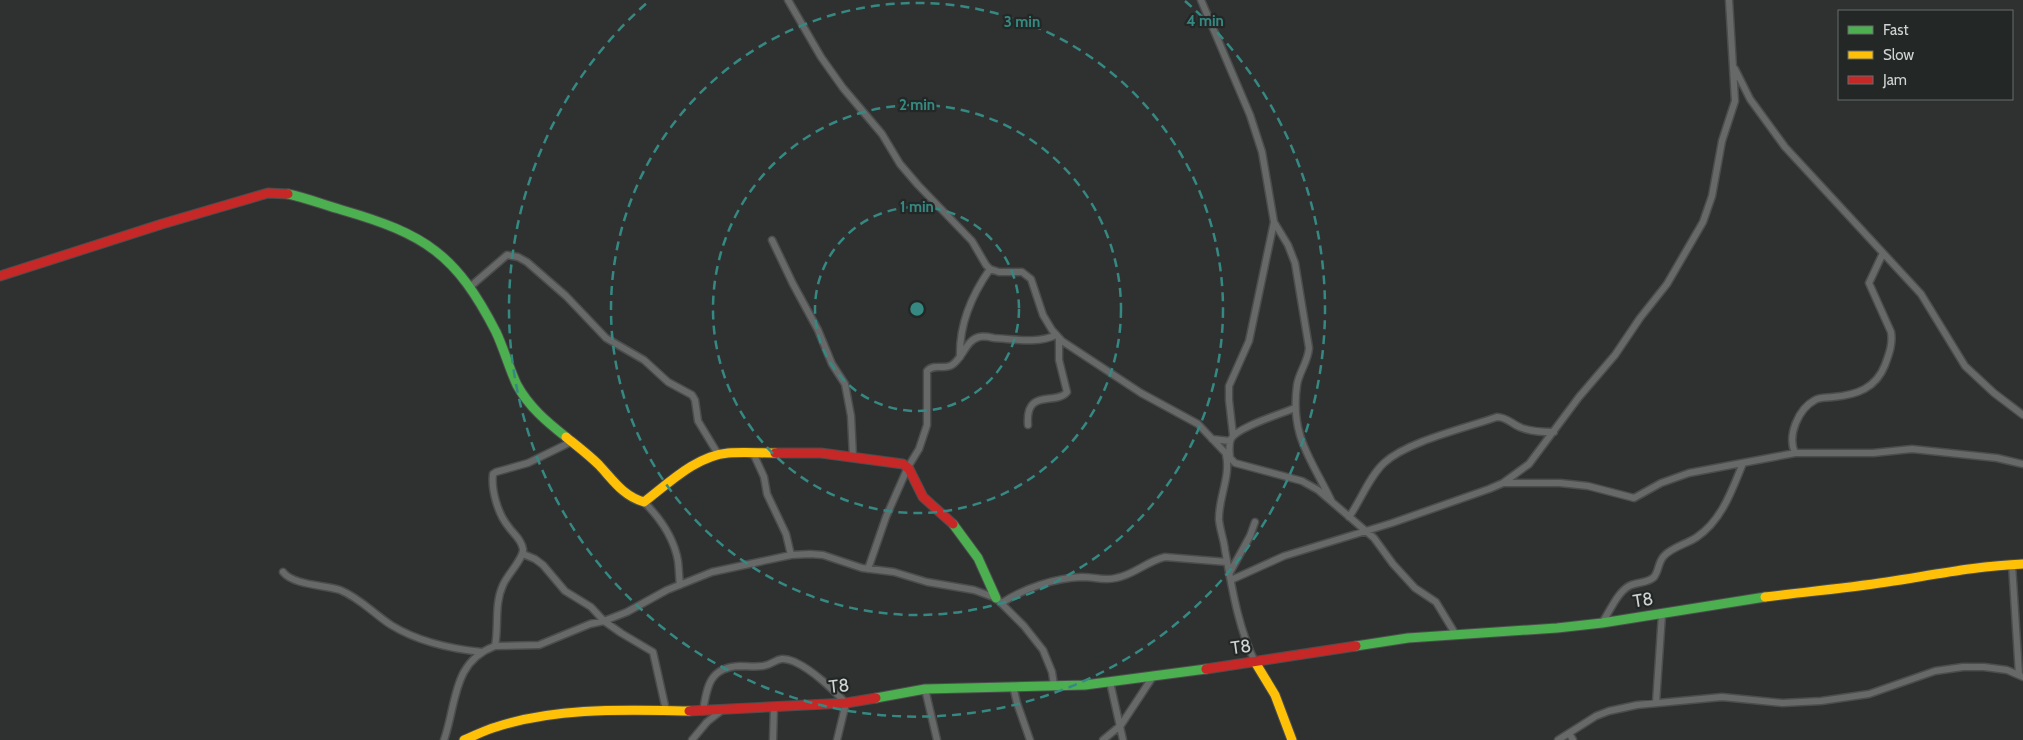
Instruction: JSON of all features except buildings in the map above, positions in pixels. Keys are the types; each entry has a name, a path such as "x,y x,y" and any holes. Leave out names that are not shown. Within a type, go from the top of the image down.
{"street":[{"path":"788,0 821,57 842,88 882,134 900,164 918,185 968,235 990,269 999,272 1022,272 1031,278 1043,315 1057,337 1141,392 1198,424 1228,457 1239,464 1307,483 1333,503 1378,544 1411,584 1436,602 1456,635"},
{"path":"1201,0 1254,128 1264,163 1274,222 1249,341 1229,386 1228,400 1232,438 1219,521 1244,636 1255,662 1275,696 1292,740"},
{"path":"1230,577 1284,556 1446,505 1503,483 1529,464 1579,397 1615,355 1640,318 1667,284 1703,222 1712,196 1722,141 1733,108 1735,90 1729,0"},
{"path":"1732,64 1750,99 1774,134 1922,294 1965,366 1994,393 2023,415"},
{"path":"0,276 254,196 277,192 383,222 411,234 430,245 445,257 471,286 497,334 513,375 526,399 544,419 594,460 623,492 644,502 656,514 671,541 678,559 680,585"},
{"path":"1274,222 1288,245 1295,263 1308,341 1308,354 1298,378 1294,408 1298,432 1333,503"},
{"path":"772,240 818,330 832,364 845,384 851,416 853,457"},
{"path":"1795,453 1792,439 1793,429 1807,406 1815,400 1849,394 1866,388 1877,381 1883,370 1892,338 1869,283 1883,253"},
{"path":"471,286 507,256 518,257 527,262 566,296 606,338 644,360 668,382 692,395 695,400 698,421 718,454"},
{"path":"960,358 962,327 969,304 990,269"},
{"path":"868,569 886,518 908,467 919,449 928,420 927,371 935,367 953,364 960,358 969,344 978,337 1038,340 1057,337"},
{"path":"1028,425 1029,410 1033,405 1046,398 1062,397 1067,392 1059,360 1057,337"},
{"path":"1212,439 1232,438 1247,427 1294,408"},
{"path":"1349,518 1384,463 1401,452 1429,440 1497,417 1503,418 1522,428 1539,432 1554,432"},
{"path":"495,646 498,598 508,575 523,554 523,549 517,536 502,518 494,489 493,474 528,463 571,442"},
{"path":"1503,483 1560,483 1588,486 1634,498 1674,478 1712,468 1795,453 1873,453 1912,449 1997,458 2023,464"},
{"path":"644,502 689,468 718,454 812,452 890,461 908,467 920,494 950,522 972,549 986,572 999,600 1024,626 1043,650 1052,672 1054,685"},
{"path":"747,453 754,455 758,463 764,477 767,494 786,534 791,555"},
{"path":"1602,623 1623,591 1633,584 1655,577 1658,565 1667,552 1698,536 1715,520 1730,494 1743,463"},
{"path":"1230,577 1255,522"},
{"path":"523,554 543,565 565,591 591,607 604,621 653,652 666,710"},
{"path":"444,740 461,675 468,665 482,652 495,646 539,646 590,624 604,621 680,585 726,568 791,555 823,555 868,569 894,572 927,582 974,590 999,600 1032,587 1079,577 1099,580 1116,578 1139,570 1165,557 1227,562"},
{"path":"1558,740 1596,716 1624,707 1722,698 1782,703 1834,700 1869,694 1936,671 1963,667 1994,668 2021,676 2012,564"},
{"name":"T8","path":"464,740 495,728 531,718 616,710 722,710 846,702 925,689 1110,682 1408,638 1602,623 1750,598 1887,582 1968,568 2023,564"},
{"path":"283,572 292,579 343,591 364,603 389,624 409,635 456,648 482,652"},
{"path":"1656,703 1662,614"},
{"path":"703,711 708,685 719,671 731,667 766,666 779,658 800,665 826,682 846,702 838,740"},
{"path":"1103,740 1121,726 1154,676"},
{"path":"1110,682 1124,740"},
{"path":"1013,686 1016,703 1030,740"},
{"path":"925,689 937,740"},
{"path":"773,740 774,707"},
{"path":"692,740 706,722 722,710"},
{"path":"1569,733 1573,740"}],"traffic: fast":[{"path":"288,194 395,228 417,239 452,265 467,283 496,332 514,379 522,393 539,414 566,437"},
{"path":"953,524 978,558 996,598"},
{"path":"1356,646 1408,638 1557,628 1602,623 1765,597"},
{"path":"876,698 925,689 1085,685 1206,669"}],"traffic: slow":[{"path":"566,437 595,461 624,492 644,502 673,479 705,459 728,453 775,453"},
{"path":"1765,597 1972,569 2023,564"},
{"path":"1255,662 1275,695 1292,740"},
{"path":"464,740 496,727 543,716 592,711 689,711"}],"traffic: jam":[{"path":"0,276 162,224 268,193 288,194"},
{"path":"775,453 821,453 903,464 909,469 923,497 953,524"},
{"path":"1206,669 1356,646"},
{"path":"689,711 846,703 876,698"}]}
